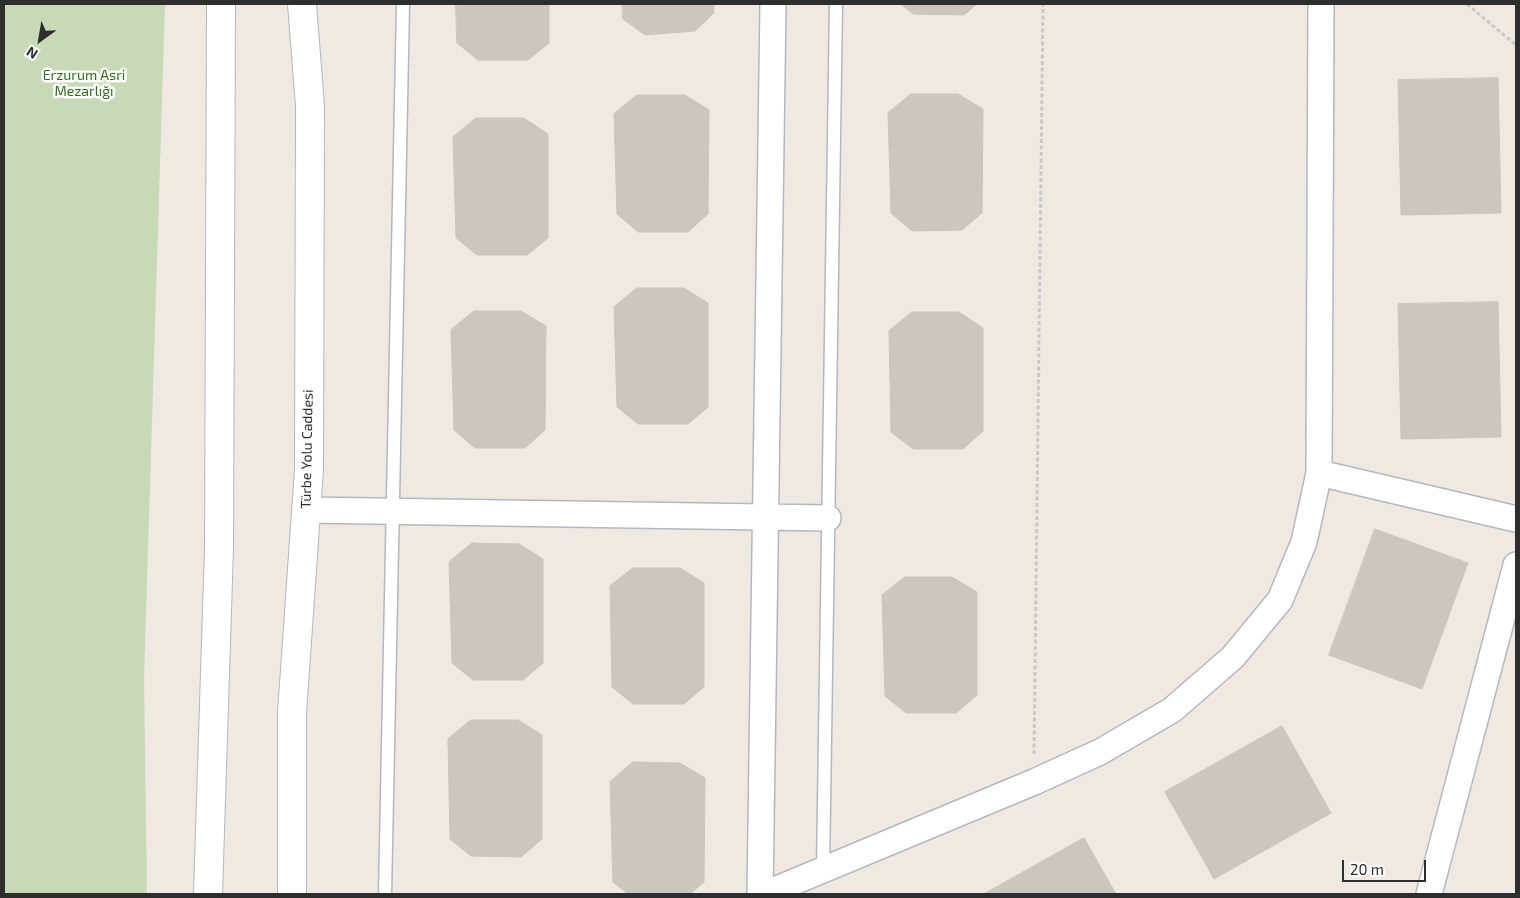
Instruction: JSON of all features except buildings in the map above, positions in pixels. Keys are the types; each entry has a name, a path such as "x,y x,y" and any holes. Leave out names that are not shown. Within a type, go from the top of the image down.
{"street":[{"path":"208,894 219,547 221,4"},
{"name":"Türbe Yolu Caddesi","path":"292,894 292,713 309,469 310,106 302,4"},
{"path":"760,894 773,4"},
{"path":"765,894 1034,782 1100,752 1172,710 1233,657 1280,600 1304,542 1319,473 1320,4"},
{"path":"1319,473 1516,519"},
{"path":"306,510 828,518"},
{"path":"1429,894 1516,565"}],"lane":[{"path":"385,894 403,4"},
{"path":"823,870 836,4"}],"path":[{"path":"1034,782 1043,4"},
{"path":"1467,4 1516,45"}],"green space":[{"name":"Erzurum Asri Mezarlığı","path":"4,4 165,4 144,678 147,894 4,894"}]}
